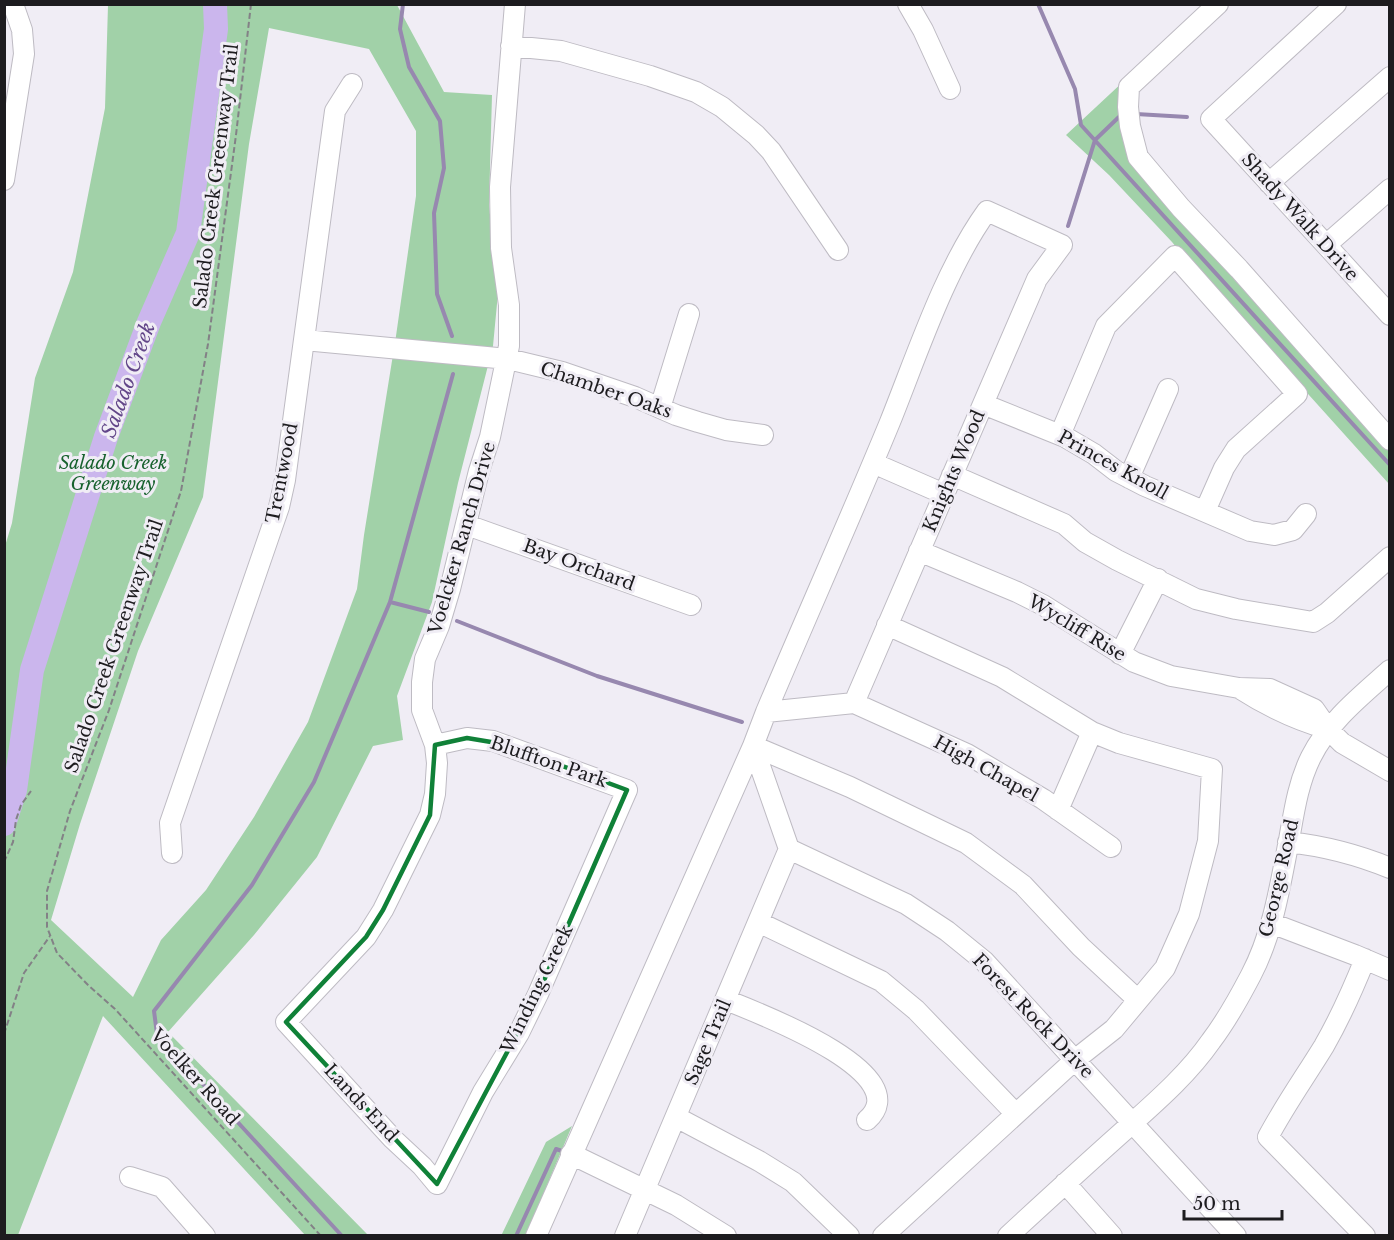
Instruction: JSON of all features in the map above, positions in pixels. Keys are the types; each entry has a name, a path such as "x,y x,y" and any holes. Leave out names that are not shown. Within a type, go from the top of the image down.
{"street":[{"path":"4,180 23,67 22,30 13,4"},
{"name":"Voelcker Ranch Drive","path":"286,1022 366,937 383,910 430,814 435,794 437,764 435,745 422,710 425,659 439,626 467,525 508,359 509,305 501,248 500,187 515,4"},
{"path":"908,4 923,30 950,89"},
{"path":"1218,4 1129,87 1128,107 1135,151 1156,180 1239,269 1389,440"},
{"name":"Shady Walk Drive","path":"1336,4 1211,119 1389,313"},
{"path":"511,46 561,51 650,76 696,92 722,107 756,135 771,151 838,250"},
{"path":"1269,183 1389,77"},
{"name":"Trentwood","path":"172,853 170,823 279,507 285,480 335,111 352,84"},
{"path":"1326,245 1389,189"},
{"name":"Knights Wood","path":"854,703 1037,279 1062,245 987,211 972,232 939,301 873,463"},
{"path":"1060,435 1106,326 1175,256 1297,394 1236,449 1224,468 1205,512"},
{"path":"660,408 689,314"},
{"name":"Chamber Oaks","path":"304,339 508,359 562,372 717,427 763,435"},
{"path":"1129,478 1168,389"},
{"name":"Princes Knoll","path":"982,404 1060,435 1094,454 1129,478 1250,531 1274,535 1293,530 1306,514"},
{"path":"536,1236 753,746 765,712 873,463 944,494"},
{"path":"952,475 1064,524 1085,542 1196,599 1236,609 1313,622 1327,614 1389,557"},
{"name":"Bay Orchard","path":"467,525 691,605"},
{"name":"Wycliff Rise","path":"919,551 1034,601 1120,654 1149,669 1171,676 1239,688 1260,702 1303,722 1328,729"},
{"path":"1120,654 1158,579"},
{"path":"883,1236 1076,1059 1114,1029 1165,968 1188,914 1208,841 1212,769 1119,743 1092,732 1002,677 887,625"},
{"name":"George Road","path":"1008,1236 1170,1088 1210,1042 1233,1008 1253,972 1271,923 1296,804 1312,755 1328,729 1345,710 1389,670"},
{"path":"765,712 854,703"},
{"name":"High Chapel","path":"854,703 967,754 1058,810 1111,847"},
{"path":"1328,729 1342,743 1389,771"},
{"path":"1058,810 1092,732"},
{"name":"Bluffton Park","path":"435,745 467,738 493,741 627,790"},
{"path":"753,746 789,849"},
{"path":"753,746 850,787 966,843 1023,885 1081,947 1138,1000"},
{"name":"Winding Creek","path":"437,1184 483,1092 519,1033 538,994 627,790"},
{"path":"1288,842 1323,846 1364,857 1389,868"},
{"name":"Sage Trail","path":"625,1236 789,849"},
{"name":"Forest Rock Drive","path":"789,849 906,904 947,931 984,961 1236,1236"},
{"path":"758,922 881,981 916,1010 1016,1114"},
{"path":"1271,923 1389,970"},
{"path":"1365,959 1352,994 1324,1046 1286,1104 1268,1137 1365,1236"},
{"path":"726,1000 805,1034 840,1054 861,1071 870,1083 877,1102 873,1114 867,1120"},
{"name":"Lands End","path":"286,1022 437,1184"},
{"path":"676,1117 759,1161 793,1182 849,1236"},
{"path":"571,1154 645,1189 710,1224 726,1236"},
{"path":"130,1178 162,1187 206,1236"},
{"path":"1065,1184 1112,1236"}],"path":[{"name":"Salado Creek Greenway Trail","path":"50,936 47,927 47,891 70,811 109,710 181,491 208,344 251,4"},
{"path":"4,862 13,842 15,820 21,805 31,791"},
{"path":"4,1034 24,973 50,936"},
{"name":"Voelker Road","path":"50,936 57,953 88,986 115,1008 321,1236"}],"highlighted area":[{"path":"467,738 503,744 627,790 538,994 437,1184 286,1022 366,937 383,910 430,815 435,745"}],"green space":[{"name":"Salado Creek Greenway","path":"108,5 397,5 444,92 492,95 489,205 498,293 493,346 458,483 432,602 397,696 403,740 373,746 317,857 254,935 168,1032 368,1235 305,1235 103,1016 18,1235 5,1236 5,546 12,523 35,378 73,272 105,108","holes":["269,28 369,49 416,131 416,196 357,589 308,722 254,817 206,890 161,940 133,997 51,920 80,824 138,651 203,497 249,144"]},
{"path":"1125,80 1131,160 1389,448 1389,484 1291,375 1226,308 1172,242 1109,175 1066,135"},
{"path":"572,1126 526,1235 501,1236 546,1142"}],"waterway":[{"name":"Salado Creek","path":"4,824 15,790 32,670 106,437 149,322 188,233 216,29 215,4"},
{"path":"403,4 400,29 409,67 440,121 444,168 434,213 437,294 452,336"},
{"path":"1038,4 1075,89 1081,125 1390,465"},
{"path":"1068,226 1095,140 1122,114"},
{"path":"1136,114 1187,117"},
{"path":"342,1236 157,1034 154,1011 252,885 314,782 390,602 453,374"},
{"path":"390,602 429,612"},
{"path":"457,621 597,676 742,722"},
{"path":"516,1236 556,1149 565,1152"}]}
